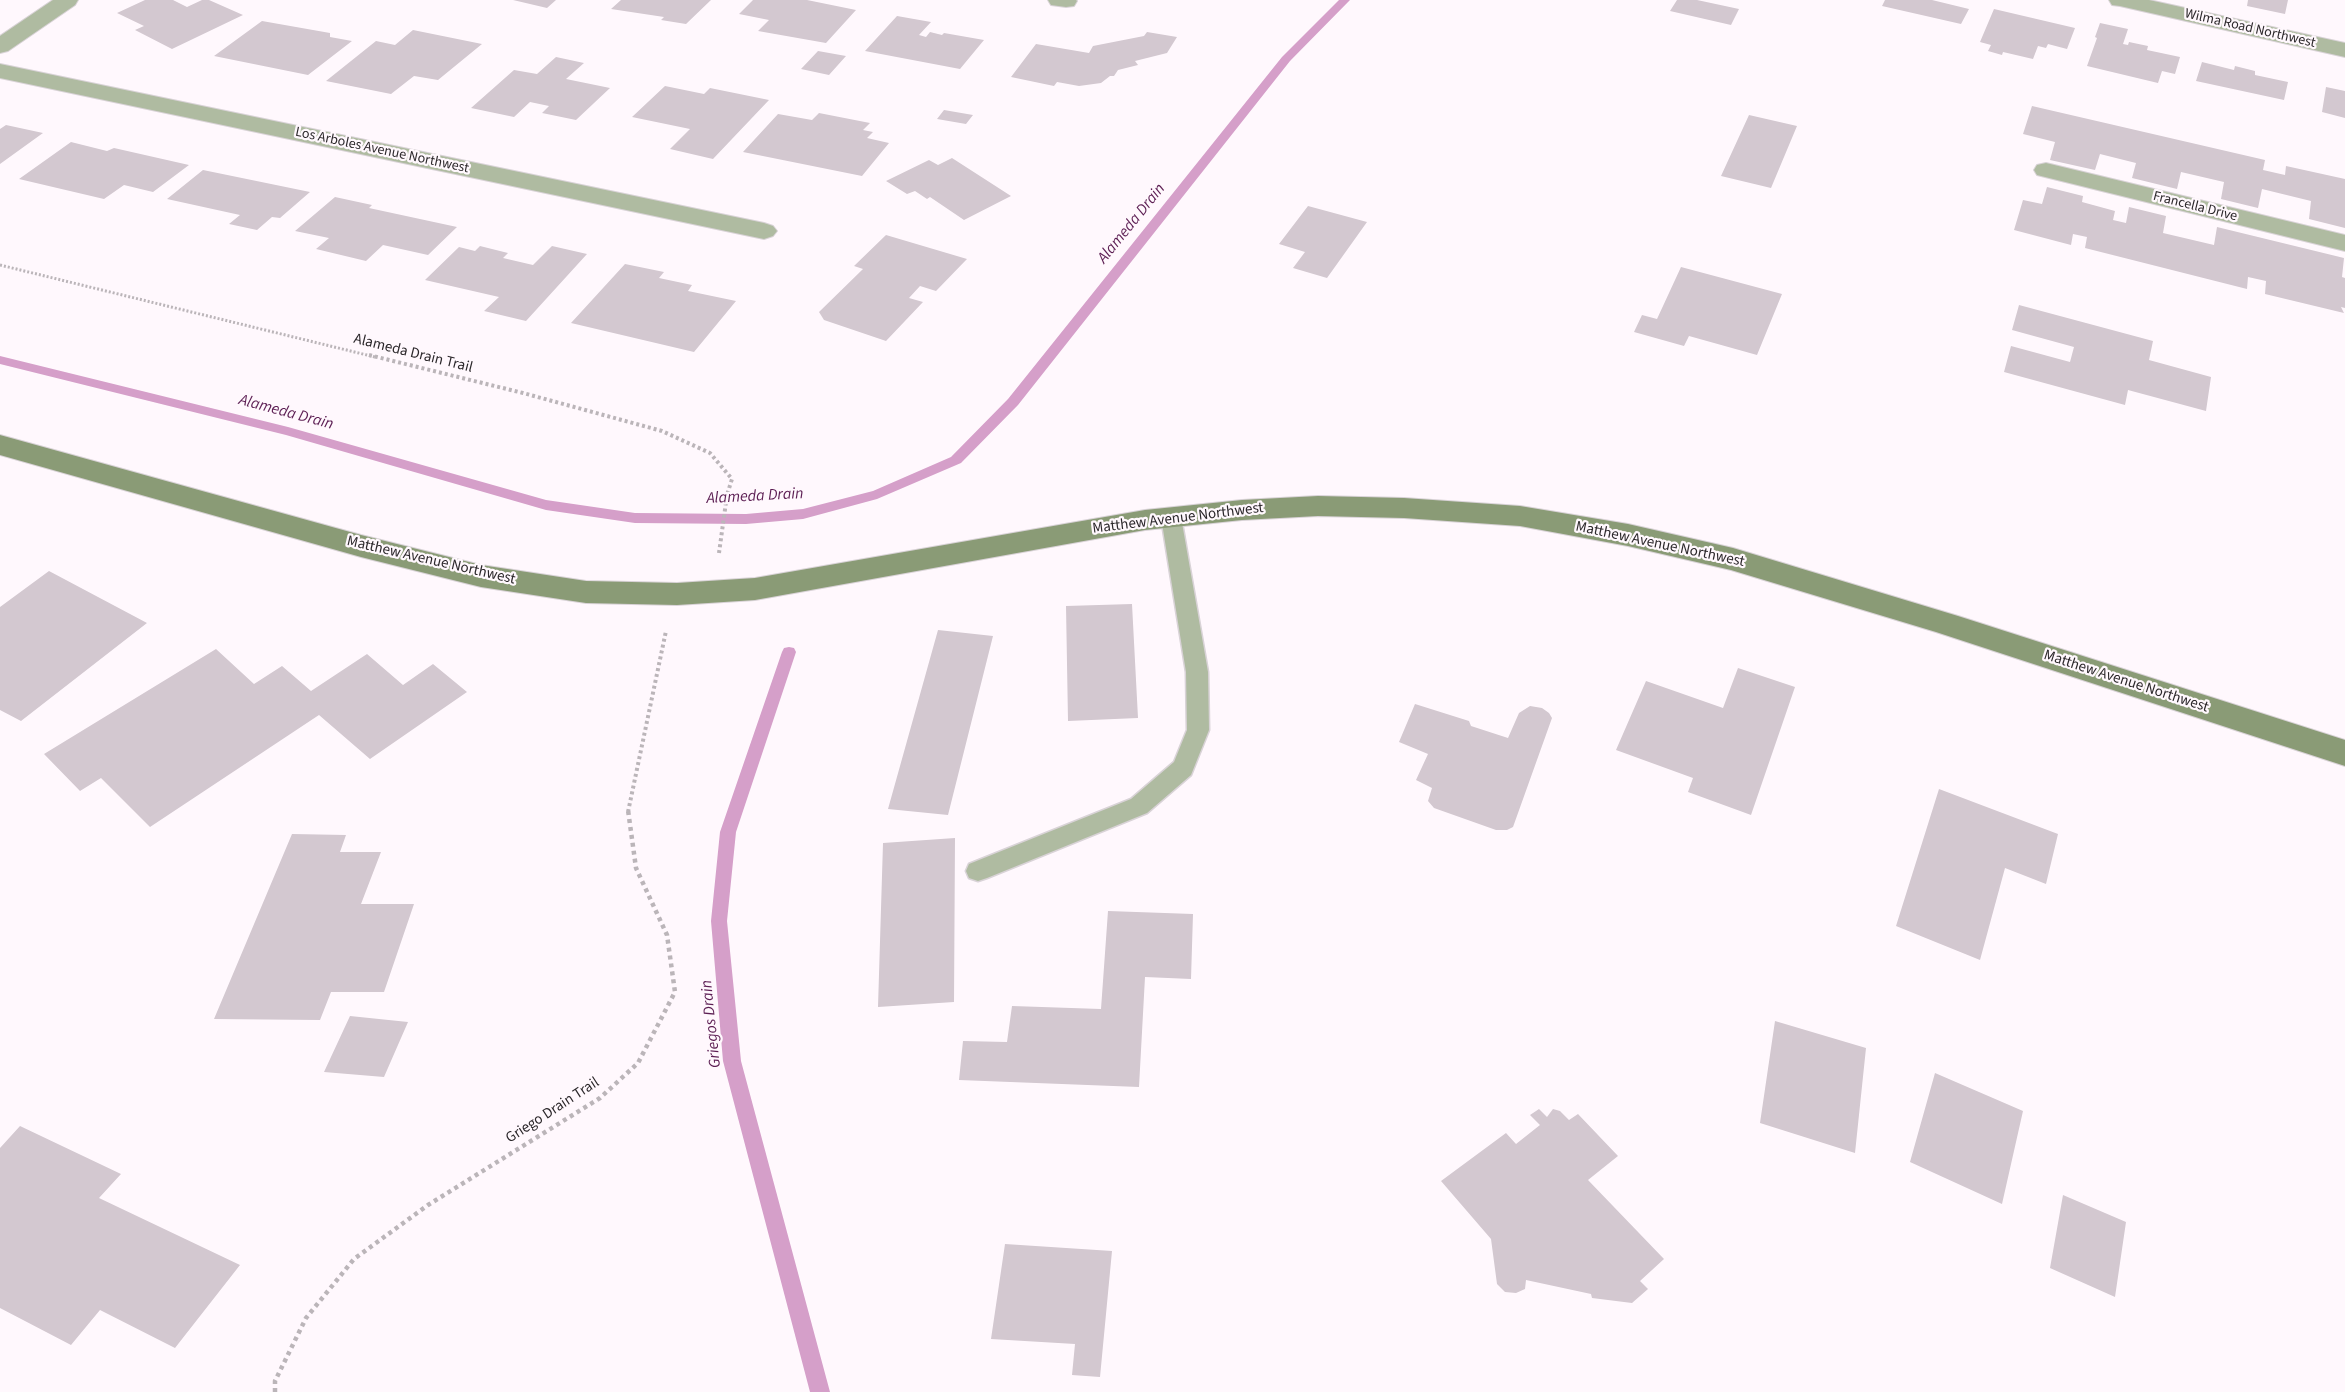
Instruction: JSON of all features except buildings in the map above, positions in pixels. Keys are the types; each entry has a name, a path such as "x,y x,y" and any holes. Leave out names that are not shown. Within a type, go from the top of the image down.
{"street":[{"path":"0,46 67,0"},
{"name":"Wilma Road Northwest","path":"2120,0 2345,50"},
{"name":"Los Arboles Avenue Northwest","path":"0,71 764,231"},
{"name":"Francella Drive","path":"2046,170 2345,243"},
{"name":"Matthew Avenue Northwest","path":"0,445 361,546 481,576 586,592 677,594 755,589 1171,517 1318,506 1520,516 1628,535 1733,560 1924,617 2345,753"}],"lane":[{"path":"978,871 1139,806 1183,768 1198,730 1197,672 1171,517"}],"path":[{"name":"Alameda Drain Trail","path":"0,265 522,393 662,430 710,453 732,479 727,495 719,553"},
{"name":"Griego Drain Trail","path":"275,1392 275,1381 306,1318 354,1259 428,1205 600,1098 638,1063 675,992 667,934 636,868 628,809 666,633"}],"waterway":[{"name":"Alameda Drain","path":"0,360 288,431 546,505 635,518 746,519 803,514 877,494 956,460 1013,402 1286,59 1345,0"},
{"name":"Griegos Drain","path":"789,652 728,832 719,921 732,1061 820,1392"}]}
